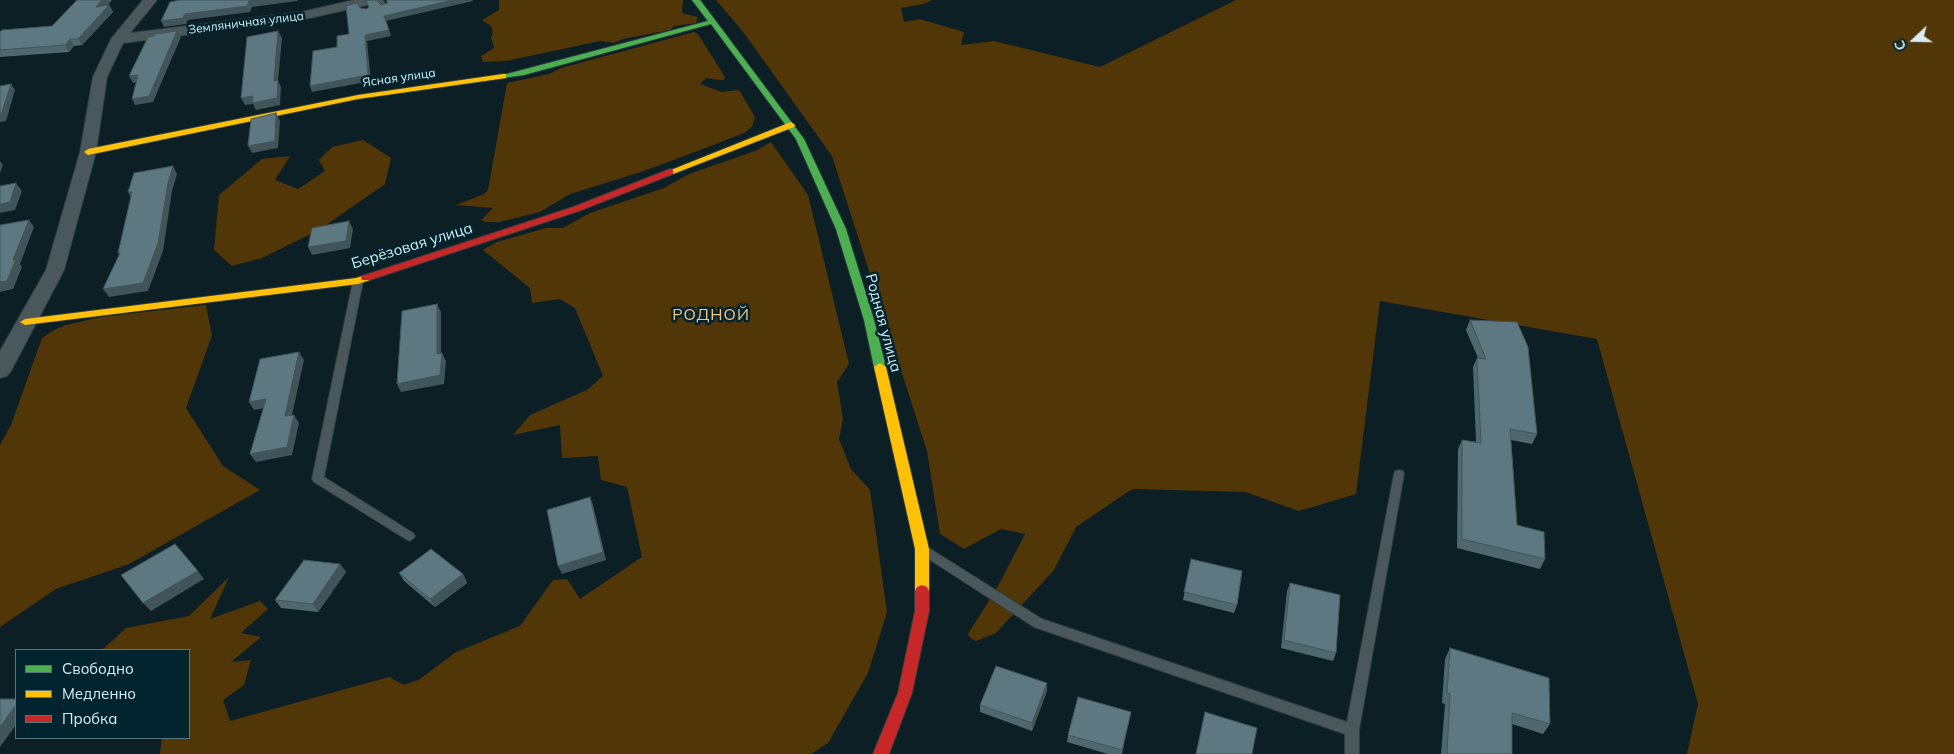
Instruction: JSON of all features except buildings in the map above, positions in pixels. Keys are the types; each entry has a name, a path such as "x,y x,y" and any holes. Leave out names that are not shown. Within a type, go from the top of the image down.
{"street":[{"path":"0,371 55,270 88,152 100,77 118,39 150,0"},
{"name":"Родная улица","path":"696,0 800,139 844,238 869,320 922,550 922,611 905,692 881,754"},
{"name":"Земляничная улица","path":"118,39 301,16 326,7 365,4"},
{"name":"Ясная улица","path":"88,152 367,96 524,73 711,22"},
{"name":"Берёзовая улица","path":"25,322 358,281 576,209 773,130 791,125"},
{"name":"Родная улица","path":"869,754 905,692"}],"lane":[{"path":"380,0 385,8"},
{"path":"358,281 318,479 409,536"},
{"path":"1352,754 1352,730 1399,474"},
{"path":"922,550 1038,623 1352,730"}],"shaded area":[{"path":"499,0 683,0 682,13 698,17 696,23 674,26 670,30 623,39 614,43 600,41 506,61 483,62 481,56 494,48 491,26 482,20 499,10"},
{"path":"716,0 932,0 924,4 901,8 904,22 920,19 964,32 961,45 994,41 1100,67 1236,0 1954,0 1954,754 1687,754 1698,704 1597,339 1380,301 1356,494 1299,511 1245,492 1134,489 1076,527 1054,570 996,633 976,641 970,638 968,634 997,588 1025,534 1001,529 964,549 940,534 927,451 832,156 744,33"},
{"path":"694,32 698,34 725,77 724,80 706,78 700,84 722,92 739,90 755,117 752,127 744,133 644,171 570,194 540,212 499,222 485,222 481,220 493,208 456,205 484,194 488,190 507,83 549,74 561,68"},
{"path":"363,140 391,158 385,184 319,230 262,258 232,266 214,250 219,195 262,159 290,156 275,180 298,189 325,171 319,160 332,147"},
{"path":"771,142 808,195 849,364 837,382 843,419 839,439 851,469 870,490 887,612 868,673 828,743 811,754 160,754 162,739 190,739 190,649 103,649 126,628 189,616 229,577 210,619 260,601 268,609 241,633 261,637 231,662 251,660 244,685 223,700 230,721 389,677 404,685 420,679 456,652 520,626 553,580 567,579 580,599 642,557 627,487 601,480 598,456 562,458 560,425 513,435 530,415 587,390 603,376 575,308 560,299 532,303 530,288 483,250 497,242 546,228 563,228 590,213 664,188 689,174 755,151"},
{"path":"206,305 212,335 186,408 223,466 260,490 129,564 56,589 0,627 0,445 11,425 42,338 66,325 101,317"}],"traffic: fast":[{"path":"696,0 800,139 841,229 869,320 880,367"},
{"path":"503,76 524,73 711,22"}],"traffic: slow":[{"path":"88,152 358,97 503,76"},
{"path":"670,172 791,125"},
{"path":"25,322 358,281 366,278"},
{"path":"880,367 922,549 922,591"}],"traffic: jam":[{"path":"366,278 576,209 670,172"},
{"path":"881,754 905,693 922,611 922,591"}],"district":[{"name":"РОДНОЙ","path":"711,315"}]}
